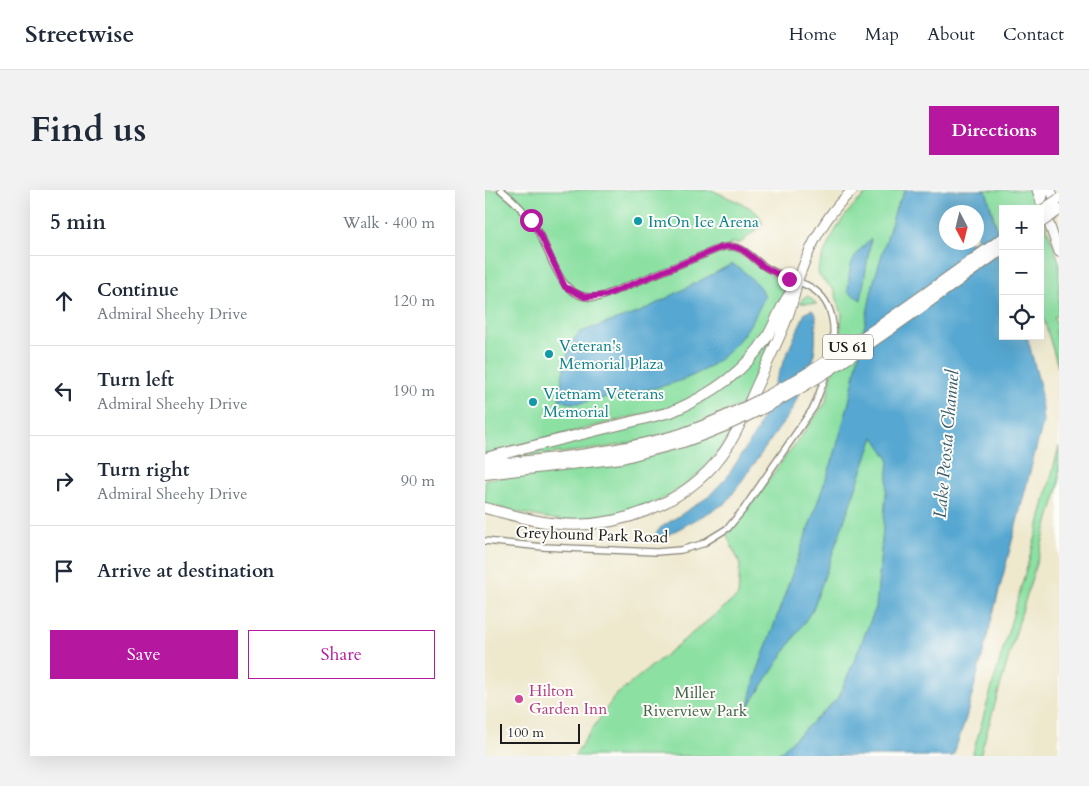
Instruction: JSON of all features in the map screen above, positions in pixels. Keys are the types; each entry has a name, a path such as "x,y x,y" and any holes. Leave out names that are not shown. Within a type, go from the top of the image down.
{"highway":[{"path":"1041,201 1044,190"},
{"path":"1044,209 1059,199"},
{"path":"1044,220 1059,211"},
{"name":"US 61","path":"485,465 598,453 682,438 750,406 810,374 999,241"},
{"name":"US 61","path":"485,474 588,463 646,452 752,415 812,382 1002,250"},
{"path":"485,458 662,414 699,399 728,380 752,356 766,338 797,284"},
{"path":"485,508 558,524 581,525 616,520 642,512 683,491 721,457 735,434 794,299 797,284"}],"main road":[{"path":"797,284 817,236 830,216 853,190"},
{"path":"1037,190 1059,252"},
{"path":"1051,190 1059,211"}],"street":[{"name":"Greyhound Park Road","path":"485,541 543,547 669,552 702,544 728,528 743,510 814,408 821,393 829,365 834,331 832,314 821,296 812,288 797,284 769,269 744,249 730,246 720,248 606,295 589,298 581,296 565,287 536,228 522,209 501,190"}],"green space":[{"path":"485,190 712,190 749,207 758,214 763,223 759,228 741,243 729,243 737,251 736,253 782,282 784,293 776,312 756,345 735,368 714,385 679,405 485,454"},
{"name":"Miller Riverview Park","path":"872,190 905,190 896,208 878,403 909,517 862,682 797,756 574,756 615,696 738,596 740,564 727,536 826,402 839,341 842,314 834,290 819,276 818,272 825,251 841,222 847,213"},
{"path":"986,190 1033,190 1039,205 999,205 999,237"},
{"path":"1044,221 1059,261 1059,315 1054,317 1058,329 1055,330 1059,345 1059,370 1044,320"},
{"path":"808,296 817,304 800,303 803,298"},
{"path":"780,324 746,403 686,427 632,443 514,457 706,400"},
{"path":"733,429 709,462 682,487 649,506 630,512 597,519 566,521 485,504 485,479 580,468 641,457 702,441"},
{"path":"1059,446 1059,485 980,756 972,756 1037,532"}],"water":[{"name":"Lake Peosta Channel","path":"905,190 986,190 999,237 999,340 1028,340 1040,386 1043,422 966,718 953,756 776,756 839,697 876,607 889,459 874,437 813,609 749,706 755,678 834,456 849,402 873,284 896,208"},
{"path":"871,239 861,300 848,292 850,268 855,257"},
{"path":"732,264 751,278 760,287 765,296 753,320 725,355 708,368 669,384 580,403 569,403 559,399 568,353 580,332 640,312"},
{"path":"812,310 816,315 813,360 792,410 726,503 664,537 657,536 656,534 660,528 708,497 727,477 757,431 776,379 805,313"}],"place":[{"name":"ImOn Ice Arena","path":"638,221"},
{"name":"Veteran's Memorial Plaza","path":"549,354"},
{"name":"Vietnam Veterans Memorial","path":"533,402"},
{"name":"Hilton Garden Inn","path":"519,699"}],"route":[{"path":"531,220 542,238 565,287 579,296 598,298 720,248 730,246 744,249 757,261 789,279"}]}
